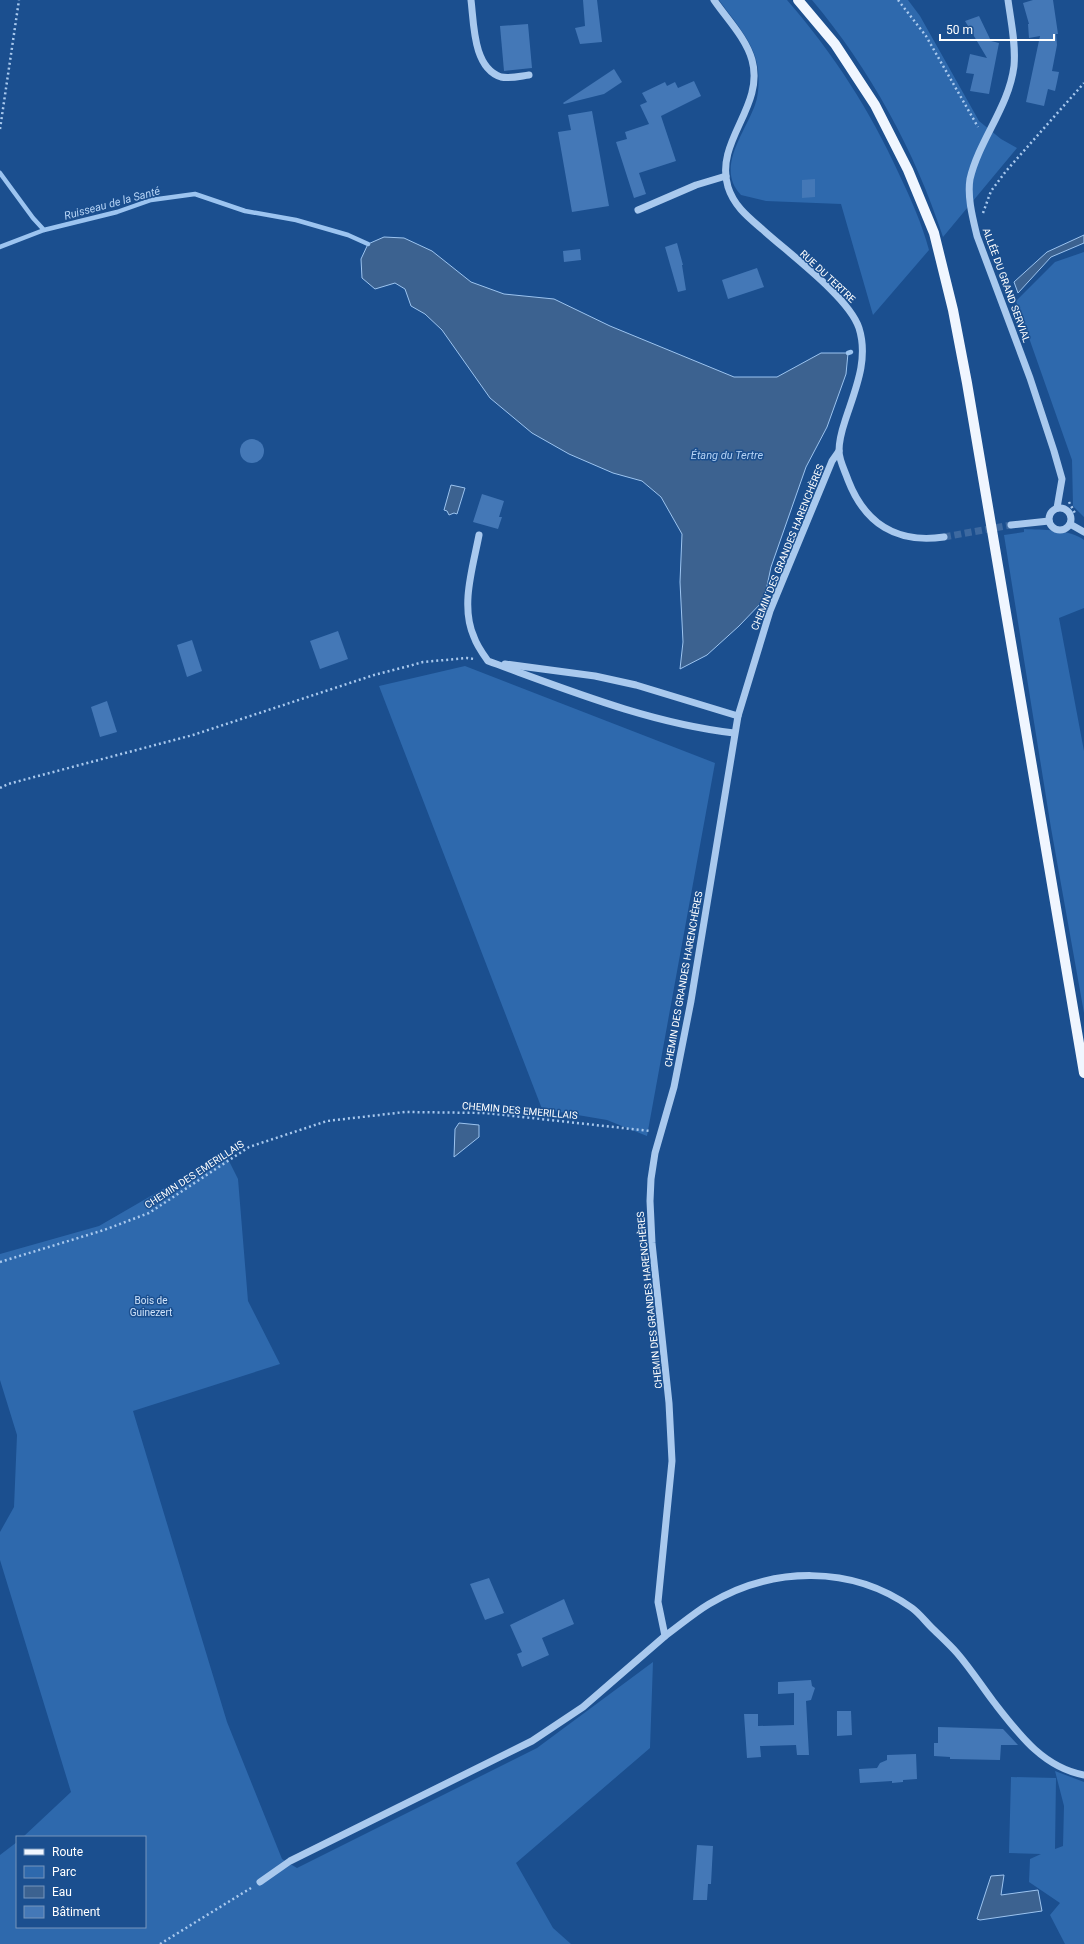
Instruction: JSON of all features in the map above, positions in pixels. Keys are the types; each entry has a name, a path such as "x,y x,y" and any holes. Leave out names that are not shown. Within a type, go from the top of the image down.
{"main road":[{"path":"798,0 836,44 875,105 908,170 934,233 954,310 1084,1072"}],"street":[{"path":"470,0 479,50 486,66 503,77 529,75"},
{"name":"RUE DU TERTRE","path":"714,0 748,49 754,73 751,99 729,145 726,161 728,187 738,207 840,298 851,312 858,327 863,349 863,361 841,435 839,451 852,490 874,521 895,533 925,539 944,537"},
{"name":"ALLÉE DU GRAND SERVIAL","path":"1008,0 1015,42 1014,67 1004,101 974,167 970,181 972,214 977,236 1030,378 1054,451 1062,479 1057,508"},
{"path":"638,210 696,185 726,176"},
{"name":"CHEMIN DES GRANDES HARENCHÈRES","path":"665,1636 658,1602 672,1461 669,1403 652,1243 650,1201 651,1179 655,1153 674,1087 691,1001 738,716 770,611 832,461 839,451"},
{"path":"1057,508 1064,508 1070,513 1070,524 1064,529 1056,530 1049,521 1049,514 1057,508"},
{"path":"1011,525 1049,521"},
{"path":"1070,524 1084,532"},
{"path":"479,535 468,600 470,628 488,662 616,706 710,730 734,733"},
{"path":"488,662 616,681 738,716"},
{"path":"260,1882 290,1861 532,1741 583,1707 610,1686 665,1636 709,1604 731,1593 756,1584 788,1576 823,1576 856,1580 882,1591 913,1608 957,1653 1008,1720 1031,1745 1049,1762 1074,1773 1084,1775"}],"path":[{"path":"0,129 19,0"},
{"path":"898,0 926,36 972,119 978,127"},
{"path":"983,212 991,191 1006,171 1084,83"},
{"path":"1068,498 1079,519"},
{"path":"0,788 8,784 193,735 374,676 423,662 466,658 488,662"},
{"name":"CHEMIN DES EMERILLAIS","path":"0,1262 104,1230 149,1213 249,1147 327,1121 405,1112 486,1113 662,1132"},
{"path":"160,1944 260,1882"}],"green space":[{"path":"719,0 787,0 835,61 863,105 888,150 916,212 929,250 873,315 841,204 766,201 741,195 734,185 731,173 731,162 734,150 755,105 759,78 753,50 737,24"},
{"path":"812,0 908,0 920,16 979,121 1001,139 1017,148 943,237 919,173 889,112 853,54"},
{"path":"1084,252 1084,517 1073,506 1072,460 1016,301 1055,262"},
{"path":"1024,529 1064,532 1078,536 1084,540 1084,608 1059,618 1084,751 1084,1013 1051,828 1004,535 1024,532"},
{"path":"465,666 715,763 647,1136 607,1120 542,1109 379,686"},
{"name":"Bois de Guinezert","path":"225,1153 238,1179 248,1301 280,1364 133,1411 227,1722 282,1859 297,1868 537,1748 653,1662 650,1748 516,1863 553,1928 571,1944 0,1944 0,1855 16,1843 16,1928 146,1928 146,1836 24,1836 71,1792 0,1560 0,1532 14,1507 17,1435 0,1380 0,1254 99,1226"},
{"path":"1055,1771 1084,1782 1084,1944 1065,1944 1050,1915 1060,1903 1029,1882 1030,1859 1041,1854 1009,1853 1011,1777 1056,1778 1055,1849 1063,1846 1064,1806"}],"water":[{"path":"1084,235 1084,243 1051,257 1018,293 1014,282 1047,252"},
{"name":"Étang du Tertre","path":"384,237 404,238 432,251 471,282 504,294 554,299 610,326 734,377 777,377 821,353 848,353 846,374 827,427 806,467 771,567 764,600 739,626 707,655 680,669 683,642 680,582 682,534 661,497 642,481 613,473 569,454 532,433 490,398 442,330 425,314 411,306 405,289 395,283 375,289 362,278 361,259 368,244"},
{"path":"451,485 465,488 457,514 454,513 449,515 447,511 444,510"},
{"path":"459,1123 479,1125 479,1137 454,1157 455,1129"},
{"path":"1004,1875 1001,1895 1038,1890 1042,1911 980,1920 977,1919 991,1876"}],"building":[{"path":"583,0 597,0 602,42 580,44 575,28 585,26"},
{"path":"1033,0 1053,0 1058,34 1056,34 1057,45 1052,71 1059,72 1055,91 1048,89 1044,106 1026,102 1040,36 1029,38 1029,24 1023,3"},
{"path":"979,16 991,41 999,43 989,94 970,91 974,74 966,73 970,54 987,58 965,21"},
{"path":"528,24 532,68 504,71 500,26"},
{"path":"614,69 622,82 604,94 563,103"},
{"path":"694,81 701,96 661,116 676,161 639,173 646,194 634,198 616,142 627,139 625,132 649,124 640,105 647,102 642,93 665,82 667,86 675,82 678,88"},
{"path":"592,111 609,206 572,212 558,132 571,130 568,115"},
{"path":"815,179 815,197 802,198 802,180"},
{"path":"677,243 683,265 686,290 678,292 665,247"},
{"path":"580,249 581,260 564,262 563,251"},
{"path":"757,268 764,287 728,299 722,280"},
{"path":"252,439 257,440 263,446 263,456 257,462 252,463 247,462 241,456 240,451 241,446 247,440"},
{"path":"482,494 504,501 499,517 502,517 498,529 473,522"},
{"path":"338,631 348,659 320,669 310,641"},
{"path":"192,640 202,671 187,677 177,645"},
{"path":"107,701 117,732 100,737 91,707"},
{"path":"489,1578 504,1613 485,1620 470,1584"},
{"path":"564,1599 574,1624 542,1638 549,1655 522,1667 517,1654 522,1652 510,1625"},
{"path":"811,1680 812,1686 815,1688 811,1700 806,1701 809,1755 797,1755 796,1745 760,1746 761,1757 747,1758 744,1714 758,1714 758,1726 794,1725 794,1693 778,1694 778,1682"},
{"path":"837,1711 851,1711 852,1735 837,1736"},
{"path":"938,1727 1003,1729 1018,1745 1001,1745 1000,1760 950,1759 950,1757 934,1756 934,1743 938,1743"},
{"path":"916,1754 917,1779 903,1780 903,1782 892,1783 892,1781 860,1783 859,1769 877,1768 880,1763 887,1760 887,1755"},
{"path":"697,1845 713,1846 711,1884 708,1884 707,1900 693,1900"}],"waterway":[{"name":"Ruisseau de la Santé","path":"0,173 33,218 44,230 117,212 151,200 195,194 245,211 296,220 348,235 368,244"},
{"path":"0,247 44,230"}],"tunnel":[{"path":"944,537 1011,525"}]}
